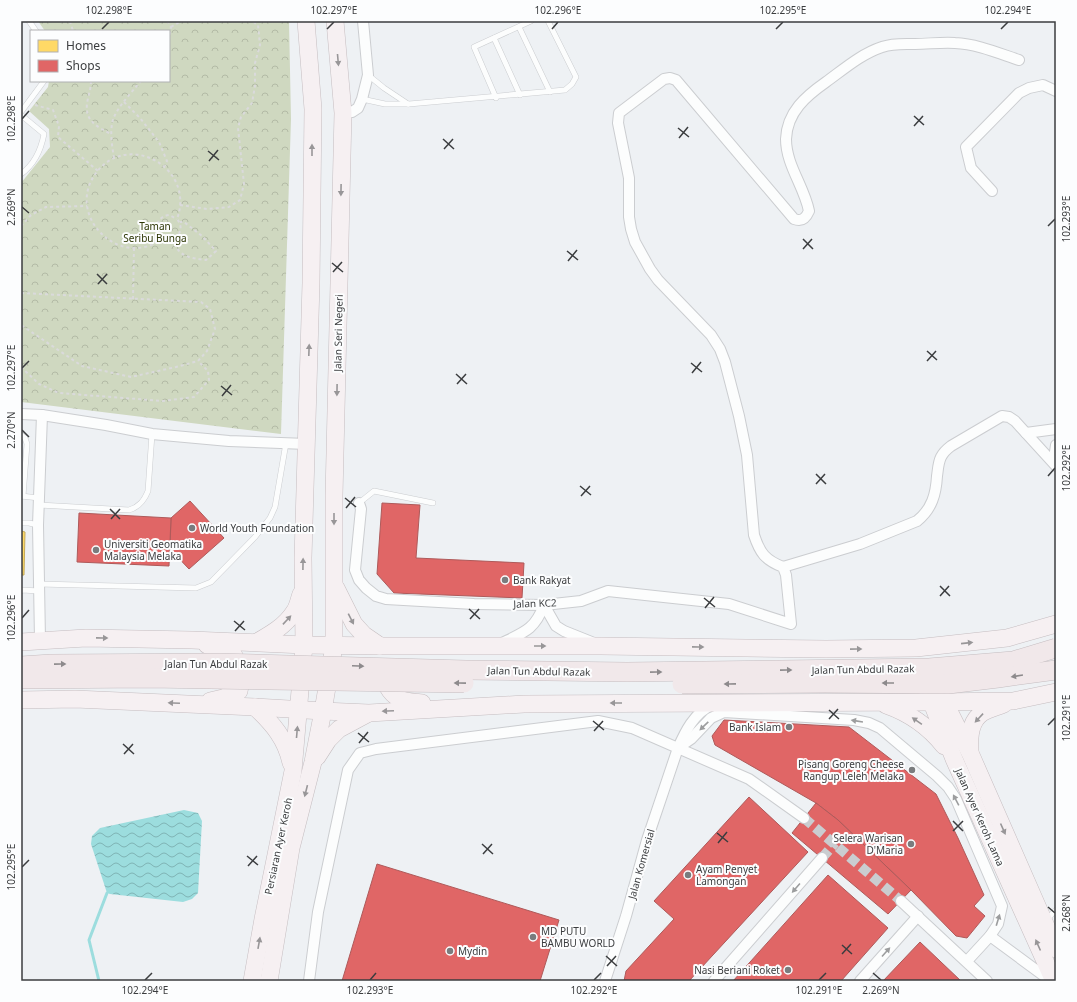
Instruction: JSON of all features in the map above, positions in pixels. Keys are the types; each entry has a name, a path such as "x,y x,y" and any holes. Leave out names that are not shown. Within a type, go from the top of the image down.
{"highway":[{"name":"Jalan Tun Abdul Razak","path":"21,666 51,664 219,663 466,670 627,672 929,668 1013,661 1056,648"},
{"name":"Jalan Tun Abdul Razak","path":"21,679 149,678 518,684 948,684 1056,670"}],"main road":[{"path":"304,645 303,586 311,283 312,109 306,21"},
{"name":"Jalan Seri Negeri","path":"323,712 334,646 334,488 343,113 334,21"},
{"path":"334,584 354,624 364,635 380,646"},
{"path":"257,642 274,632 286,622 295,611 303,586"},
{"path":"21,642 86,638 257,642 334,646 601,646 826,649 922,648 1007,638 1056,624"},
{"path":"192,640 233,654 243,672 239,691 223,698 198,704"},
{"name":"Persiaran Ayer Keroh","path":"252,981 293,771 304,645"},
{"path":"452,646 399,653 388,661 384,676 389,690 401,700 460,707"},
{"name":"Jalan Ayer Keroh Lama","path":"922,648 954,759 1054,981"},
{"path":"826,649 847,665 853,676 850,688 839,702"},
{"path":"970,755 969,737 974,723 982,713 1013,701 1056,692"},
{"path":"21,700 75,699 298,709 323,712 369,712 524,704 1013,701"},
{"path":"879,702 899,710 930,730 954,759"},
{"name":"Jalan Ayer Keroh Lama","path":"938,702 970,755 1056,950"},
{"path":"255,707 269,720 281,735 289,753 293,771"},
{"name":"Persiaran Ayer Keroh","path":"269,981 291,848 313,762 323,712"},
{"path":"313,762 328,740 339,729 369,712"}],"street":[{"path":"343,113 352,112 358,108 362,99 368,75 363,21"},
{"path":"1019,60 982,48 955,43 894,44 883,46 857,60 812,91 797,107 791,117 786,138 787,152 809,210 804,219 798,220 794,219 676,80 670,78 664,79 619,113 618,123 629,178 630,223 635,242 658,280 711,335 720,349 729,376 747,455 754,535 758,548 765,557 773,563 783,567 860,544 911,524 924,515 933,499 936,489 938,463 941,456 951,446 1002,416 1009,417 1056,466"},
{"path":"992,191 971,168 966,147 1019,92 1043,85 1056,91"},
{"path":"21,414 42,415 152,434 229,441 307,444"},
{"path":"40,640 38,525 42,415"},
{"path":"1026,433 1056,429"},
{"path":"1056,445 1056,458"},
{"name":"Jalan KC2","path":"359,503 361,509 355,570 359,580 376,596 386,599 474,604 544,604 581,601 608,591 729,604 792,624 786,576 783,567"},
{"path":"544,604 556,626 564,631 601,646"},
{"path":"496,646 531,628 539,618 544,604"},
{"name":"Jalan Komersial","path":"604,981 626,916 647,840 678,748 683,736 698,714 706,707 717,702"},
{"path":"678,748 691,739 712,718 724,712 854,720 869,723 880,728 948,787 956,799 1002,906 998,924 990,936 967,962"},
{"path":"309,981 318,912 346,778 348,770 360,753 376,749 598,721 632,728 749,779 804,818"},
{"path":"714,981 822,858"},
{"path":"901,900 987,981"},
{"path":"860,981 918,916"},
{"path":"990,936 1051,981"}],"lane":[{"path":"29,21 35,30"},
{"path":"496,98 474,48 531,21"},
{"path":"362,99 385,104 409,104 496,98 565,90 572,84 576,77 548,21"},
{"path":"519,27 550,92"},
{"path":"494,38 520,95"},
{"path":"368,75 384,88 409,104"},
{"path":"21,174 31,165 38,155 44,134 21,114 43,82"},
{"path":"21,435 25,438 27,444 22,496 39,502 129,510 134,509 145,499 148,491 152,434"},
{"path":"21,591 39,587 196,588 211,582 255,538 270,518 275,507 286,443"},
{"path":"359,503 374,491 433,503"},
{"path":"21,523 38,525"},
{"path":"1044,922 1056,910"}],"path":[{"path":"167,21 171,27 170,33"},
{"path":"171,27 181,21"},
{"path":"180,205 208,209 229,207 240,200 244,184 238,128 242,117 252,102 255,86 255,64 260,45 258,26 252,21"},
{"path":"91,82 91,89 87,104 88,117 96,126 111,134"},
{"path":"114,159 111,134 114,117 140,82"},
{"path":"124,102 140,118 159,142 167,161 165,166"},
{"path":"28,103 53,110 59,126 58,137 98,171"},
{"path":"163,238 151,245 134,248 117,245 103,236 92,222 87,206 88,188 91,180 108,161 124,155 142,155 150,157 165,166 171,172 179,188 180,205 177,218"},
{"path":"21,226 31,216 46,207 87,206"},
{"path":"169,215 177,218 181,225 179,233 173,238 163,238 158,233 158,221 169,215"},
{"path":"173,238 178,252 191,258 206,260 216,251 202,236 184,222 180,222"},
{"path":"133,299 134,248"},
{"path":"21,293 201,302 210,309 215,329 207,351 198,361 131,377 82,366 21,325"},
{"path":"21,367 39,384 58,393 163,401 194,397 209,380 208,371 198,361"}],"green space":[{"name":"Taman Seribu Bunga","path":"38,21 289,21 291,119 281,434 21,402 21,183 50,147 49,129 29,111 48,87 49,82 170,82 170,30 44,30"}],"water":[{"path":"184,810 198,813 202,821 198,893 192,899 183,902 107,893 91,844 92,836 100,828"}],"building: Homes":[{"path":"21,531 25,532 24,575 21,575"}],"building: Shops":[{"name":"World Youth Foundation","path":"190,501 224,538 189,569 170,549 171,518"},
{"path":"382,503 420,505 416,558 524,563 522,598 394,593 377,574"},
{"path":"79,513 171,518 169,566 77,562"},
{"path":"724,720 849,727 936,794 984,895 974,906 985,916 967,938 956,936 911,890 838,820 816,803 715,745 712,736"},
{"path":"749,797 808,852 689,981 624,981 626,971 674,919 654,901"},
{"path":"816,803 838,820 911,890 888,914 792,833"},
{"name":"Mydin","path":"377,864 559,920 540,981 342,981"},
{"path":"828,875 888,928 841,981 733,981"},
{"path":"920,942 961,981 883,981"}],"waterway":[{"path":"99,981 89,940 107,893"}],"tunnel":[{"path":"804,818 901,901"},
{"path":"822,858 835,843"}],"place":[{"name":"World Youth Foundation","path":"192,528"},
{"name":"Universiti Geomatika Malaysia Melaka","path":"96,550"},
{"name":"Bank Rakyat","path":"505,580"},
{"name":"Bank Islam","path":"789,727"},
{"name":"Pisang Goreng Cheese Rangup Leleh Melaka","path":"912,770"},
{"name":"Selera Warisan D'Maria","path":"911,844"},
{"name":"Ayam Penyet Lamongan","path":"688,875"},
{"name":"MD PUTU BAMBU WORLD","path":"533,937"},
{"name":"Mydin","path":"450,951"},
{"name":"Nasi Beriani Roket","path":"788,970"}]}
